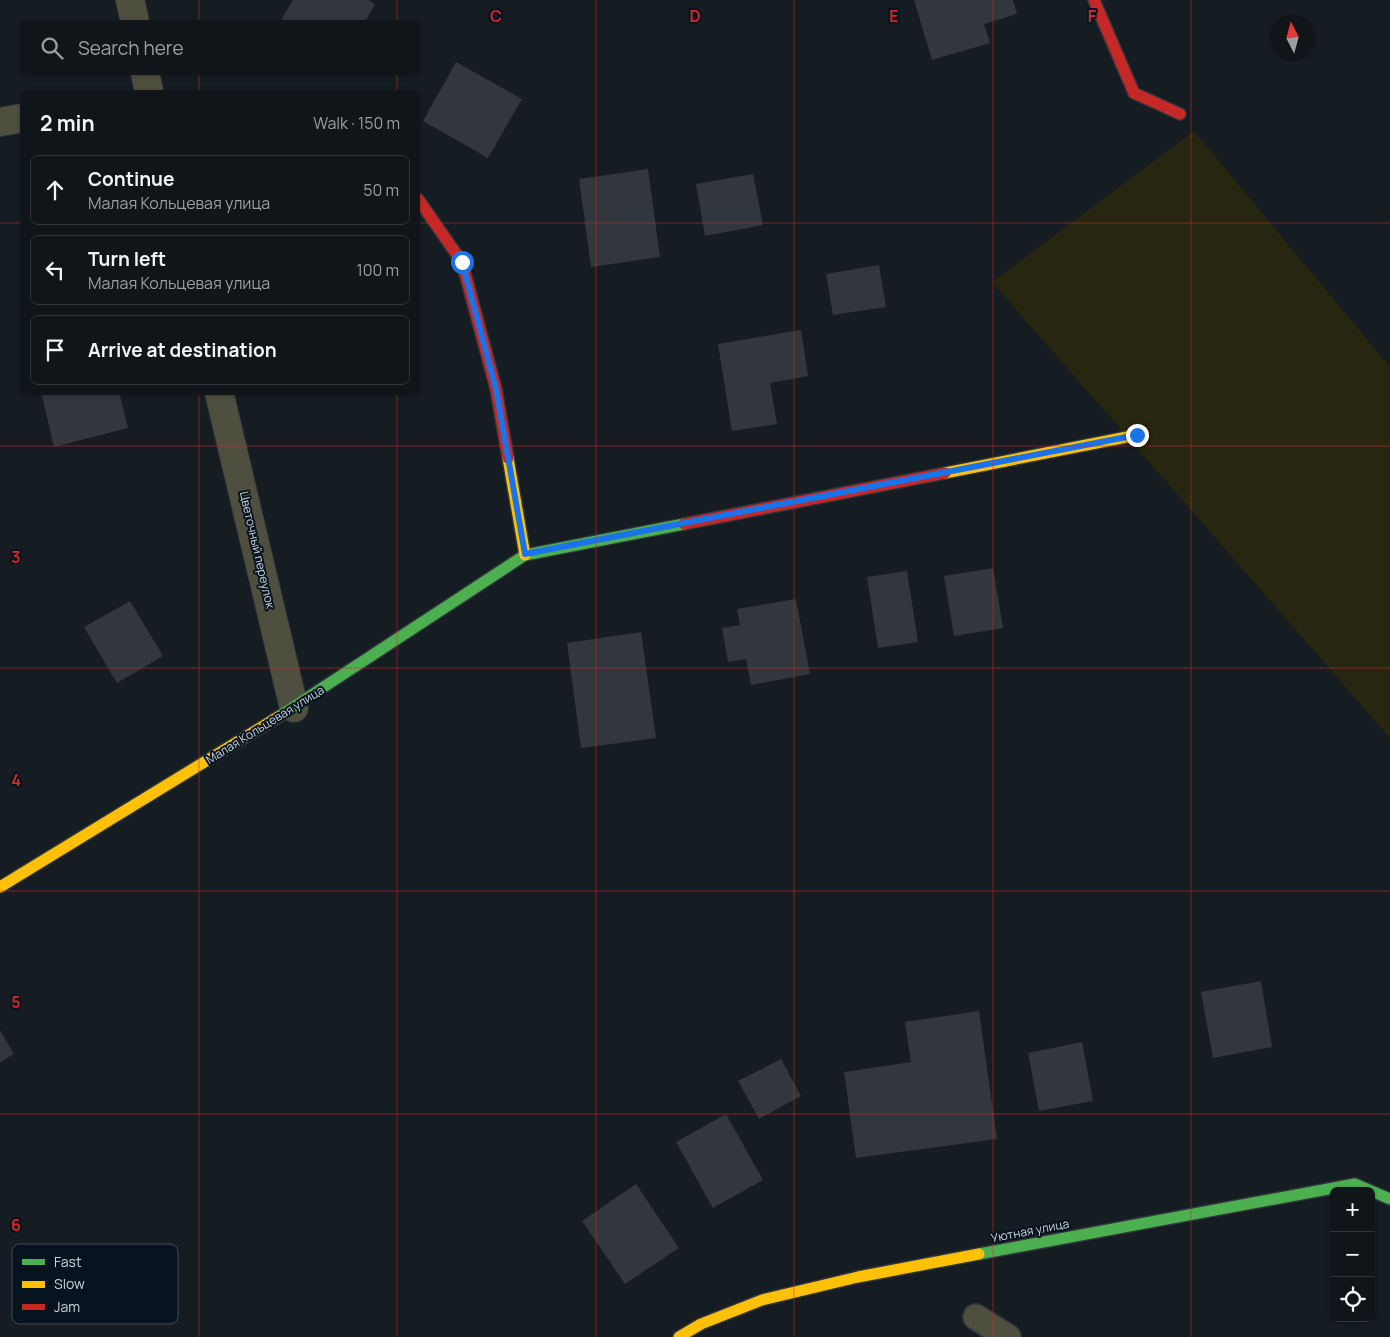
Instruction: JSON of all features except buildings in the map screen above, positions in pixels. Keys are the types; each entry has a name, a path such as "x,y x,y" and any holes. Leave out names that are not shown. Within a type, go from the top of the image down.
{"street":[{"path":"130,0 135,20"},
{"path":"1094,0 1134,92 1180,114"},
{"path":"146,75 149,90"},
{"path":"0,122 20,118"},
{"path":"420,202 462,262 496,389 525,554"},
{"name":"Цветочный переулок","path":"220,395 294,708"},
{"name":"Малая Кольцевая улица","path":"0,887 294,708 525,554 1137,435"},
{"name":"Уютная улица","path":"679,1337 701,1324 762,1300 858,1277 1355,1184 1390,1199"}],"lane":[{"path":"976,1317 1008,1337"}],"shaded area":[{"path":"1194,131 1390,367 1390,738 992,282"}],"traffic: fast":[{"path":"278,717 525,555 684,524"},
{"path":"979,1254 1355,1184 1390,1199"}],"traffic: slow":[{"path":"945,473 1137,435"},
{"path":"508,458 525,555"},
{"path":"0,887 278,717"},
{"path":"679,1337 701,1324 762,1300 858,1277 979,1254"}],"traffic: jam":[{"path":"1094,0 1134,93 1180,114"},
{"path":"420,202 462,262 496,389 508,458"},
{"path":"684,524 945,473"}],"route":[{"path":"462,262 496,389 525,554 1137,435"}]}
